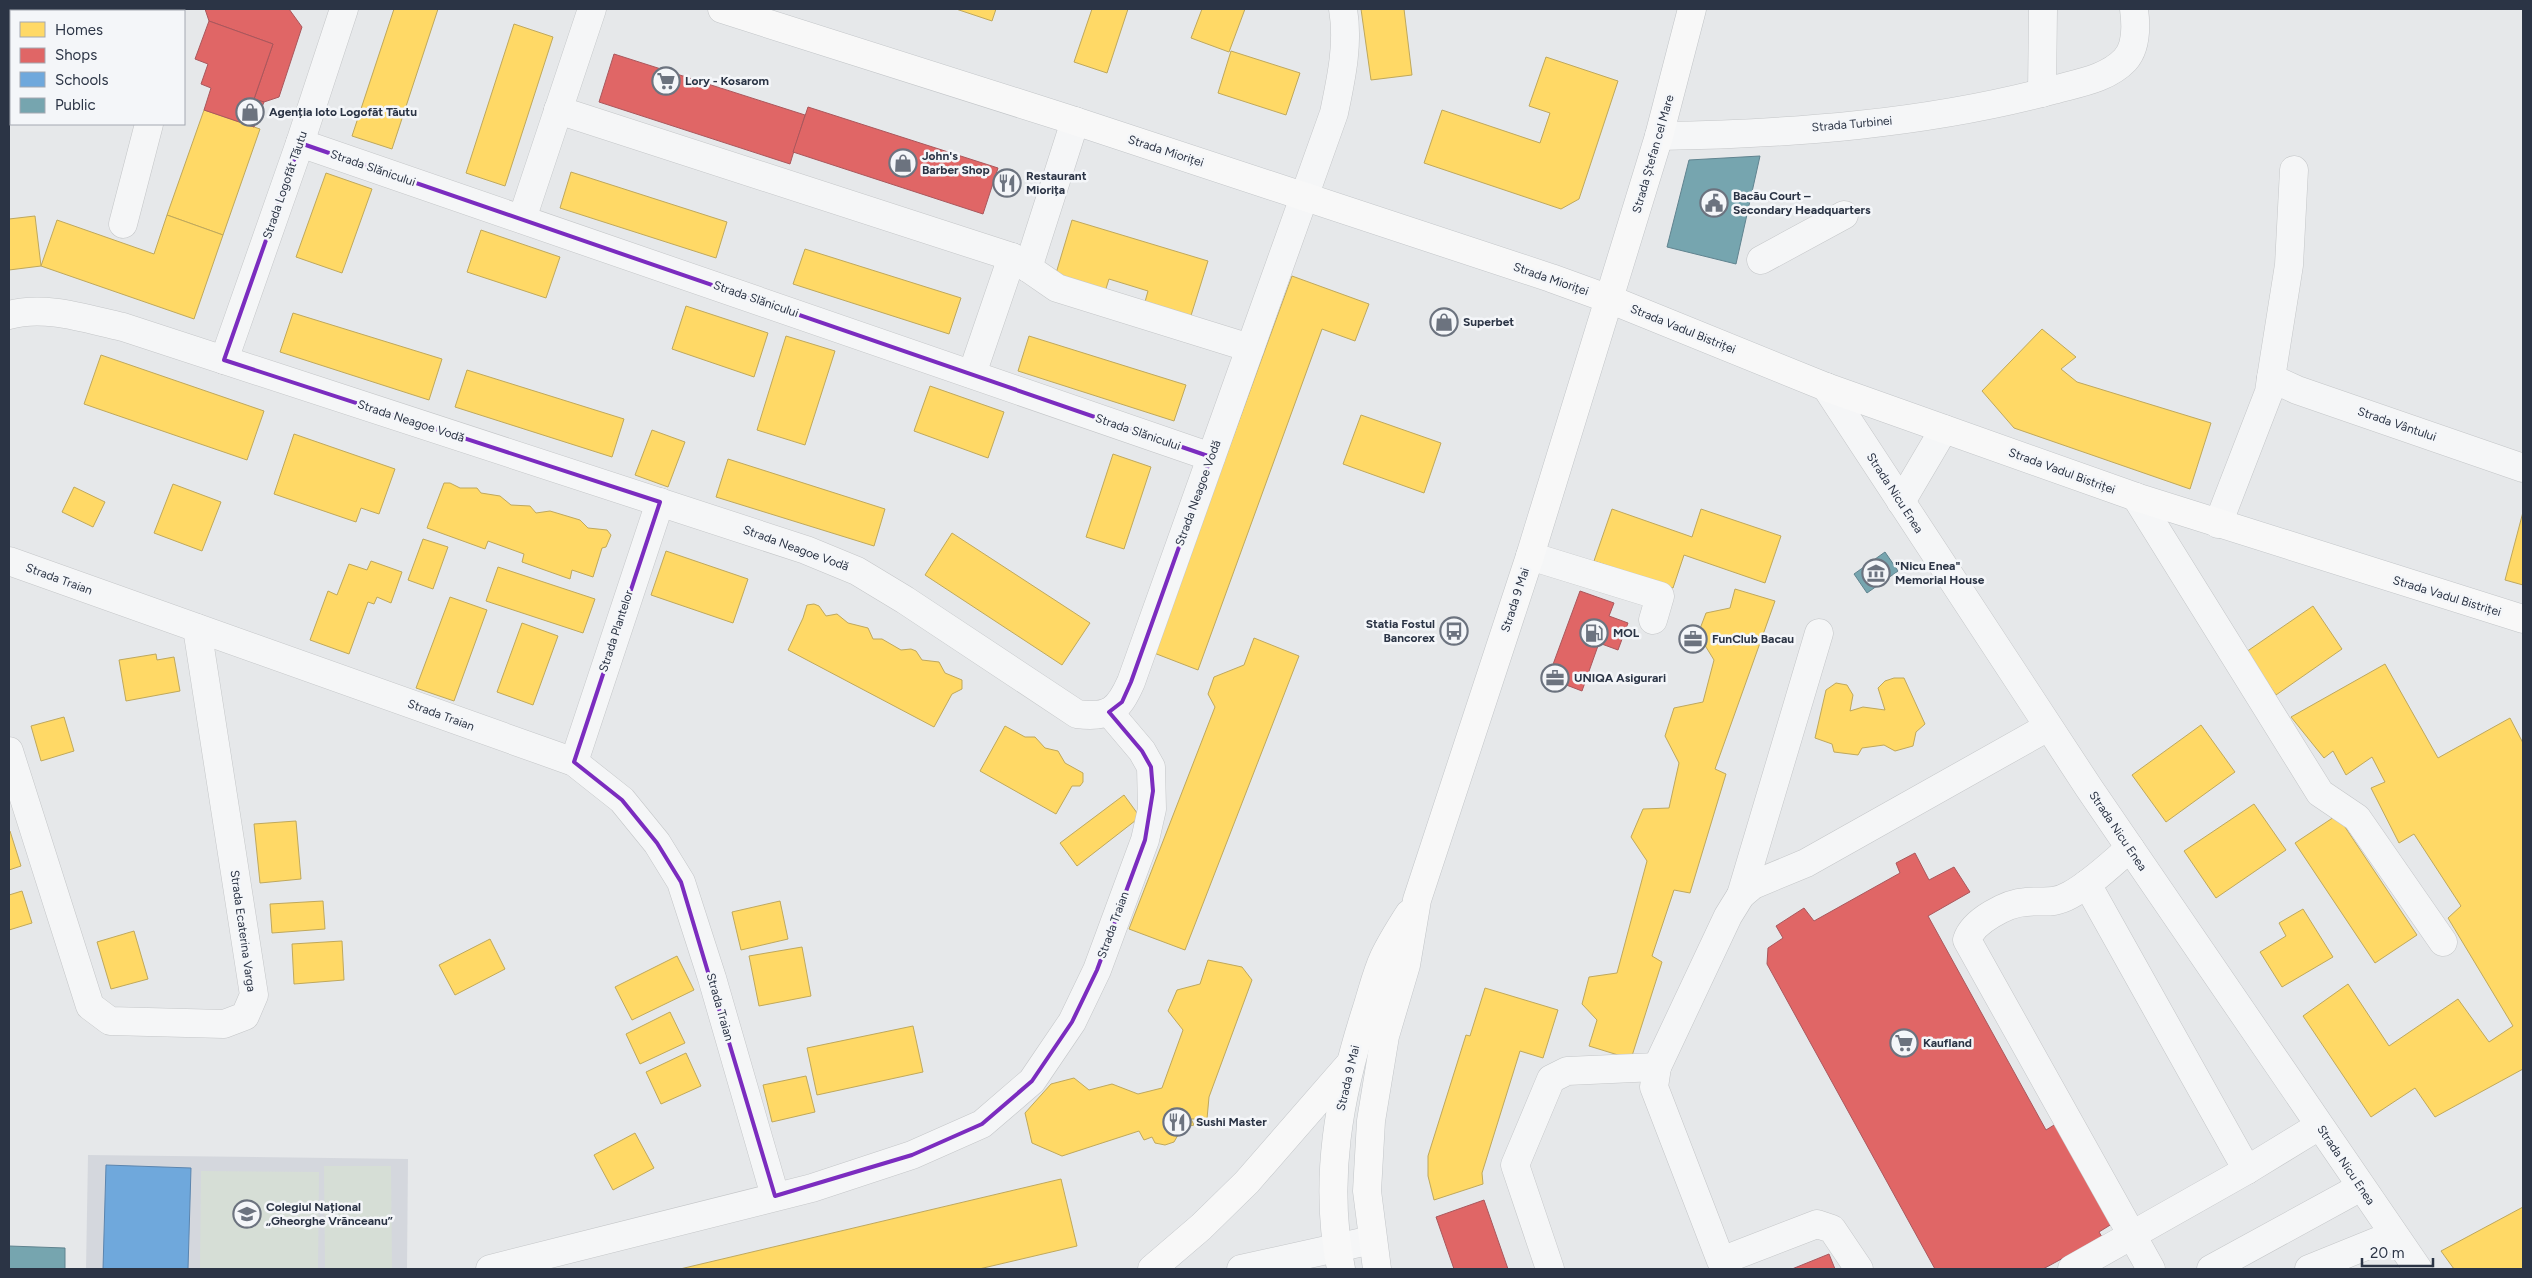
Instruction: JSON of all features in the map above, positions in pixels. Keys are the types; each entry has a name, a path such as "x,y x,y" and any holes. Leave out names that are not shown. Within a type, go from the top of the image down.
{"main road":[{"name":"Strada Mioriței","path":"722,9 1303,196 1609,299"},
{"name":"Strada Ștefan cel Mare","path":"1609,299 1659,136 1692,9"},
{"name":"Strada Vadul Bistriței","path":"1609,299 1826,387 2136,497 2523,619"},
{"name":"Strada 9 Mai","path":"1377,1269 1367,1191 1371,1121 1385,1036 1406,965 1417,900 1530,556 1609,299"},
{"name":"Strada 9 Mai","path":"1339,1258 1334,1186 1336,1132 1349,1065 1383,958 1417,900"},
{"path":"1152,1269 1201,1227 1247,1182 1349,1065"}],"street":[{"name":"Strada Logofăt Tăutu","path":"224,360 300,143 344,9"},
{"path":"522,219 592,9"},
{"name":"Strada Neagoe Vodă","path":"9,315 20,312 56,312 123,327 806,550 857,571 905,600 1077,714 1097,716 1109,712 1122,702 1131,682 1303,196 1334,114 1344,67 1345,20 1343,9"},
{"path":"2042,93 2043,9"},
{"name":"Strada Turbinei","path":"1659,136 1731,135 1916,119 2042,93 2097,78 2115,69 2127,58 2133,46 2134,9"},
{"path":"558,110 1020,263 1057,288 1250,348"},
{"path":"972,374 1020,263 1076,122"},
{"path":"123,224 149,125"},
{"name":"Strada Slănicului","path":"300,143 1211,457"},
{"path":"2218,524 2269,392 2289,265 2294,170"},
{"path":"1761,260 1844,215"},
{"name":"Strada Vântului","path":"2271,378 2297,390 2523,468"},
{"name":"Strada Nicu Enea","path":"1826,387 2048,727 2360,1187 2418,1269"},
{"path":"1901,502 1944,429"},
{"path":"2136,497 2320,793 2357,818 2443,942"},
{"name":"Strada Plantelor","path":"574,762 660,502"},
{"path":"1530,556 1660,596 1653,620"},
{"name":"Strada Traian","path":"9,560 574,762 622,800 657,843 681,882 712,978 775,1196 812,1188 912,1155 982,1124 1032,1081 1072,1022 1097,970 1144,840 1152,809 1150,767 1142,752 1109,712"},
{"name":"Strada Ecaterina Varga","path":"9,751 90,1006 110,1021 224,1024 245,1016 254,995 197,628"},
{"path":"1819,633 1741,895 1728,916 1657,1067 1654,1087 1721,1261 1817,1224 1832,1229 1859,1269"},
{"path":"1741,895 1753,885 1806,863 2048,727"},
{"path":"2130,848 2070,896 2056,901 2016,904 1985,918 1970,932 1968,940 2151,1269"},
{"path":"2087,884 2247,1170"},
{"path":"1550,1269 1515,1165 1550,1079 1567,1071 1657,1067"},
{"path":"2072,1269 2247,1170 2319,1126"},
{"path":"2211,1269 2360,1187"},
{"path":"490,1269 775,1196"},
{"path":"2309,1269 2393,1235"},
{"path":"1241,1269 1339,1258 1372,1240"}],"highlighted area":[{"path":"300,143 1211,457 1131,682 1122,702 1109,712 1142,751 1151,767 1153,791 1145,840 1097,970 1072,1022 1032,1081 982,1124 912,1155 775,1196 681,882 657,843 622,800 574,762 660,502 224,360"}],"shaded area":[{"name":"Colegiul Național „Gheorghe Vrănceanu”","path":"88,1155 408,1159 407,1269 86,1269"},
{"path":"324,1166 391,1166 392,1269 325,1269"},
{"path":"201,1171 319,1172 318,1269 200,1269"}],"building: Homes":[{"path":"96,9 160,9 160,10"},
{"path":"394,9 438,9 392,149 352,136"},
{"path":"956,9 996,9 992,21"},
{"path":"1092,9 1128,9 1107,73 1074,62"},
{"path":"1202,9 1245,9 1229,52 1191,38"},
{"path":"1361,9 1404,9 1412,75 1371,80"},
{"path":"514,24 553,37 505,186 466,173"},
{"path":"9,47 10,47 10,87"},
{"path":"1231,51 1300,73 1286,115 1218,93"},
{"path":"1546,57 1618,81 1579,199 1561,209 1424,163 1442,110 1540,143 1550,113 1529,106"},
{"path":"204,110 260,129 223,235 167,215"},
{"path":"571,172 727,222 716,258 560,208"},
{"path":"326,173 372,189 342,273 296,257"},
{"path":"167,215 223,235 194,319 41,266 57,220 154,254"},
{"path":"35,216 41,266 9,270 9,219"},
{"path":"1072,220 1208,261 1189,322 1143,309 1148,291 1109,279 1104,295 1054,280"},
{"path":"481,230 560,257 546,298 467,272"},
{"path":"805,249 961,298 949,334 793,284"},
{"path":"1292,276 1369,304 1355,341 1322,329 1198,670 1154,653"},
{"path":"686,306 768,333 754,377 672,349"},
{"path":"293,313 442,359 429,400 280,352"},
{"path":"2042,329 2076,357 2061,369 2077,382 2211,423 2190,489 2014,428 1982,391"},
{"path":"786,336 835,351 805,445 757,430"},
{"path":"1029,336 1186,385 1174,421 1018,371"},
{"path":"101,355 264,411 247,460 84,404"},
{"path":"467,370 624,419 612,457 455,407"},
{"path":"930,386 1004,412 988,458 914,431"},
{"path":"1361,415 1441,443 1424,493 1343,464"},
{"path":"652,430 685,442 668,487 635,475"},
{"path":"294,434 395,469 379,514 361,508 356,522 274,494"},
{"path":"1113,454 1151,467 1124,549 1086,537"},
{"path":"728,459 885,509 874,546 716,497"},
{"path":"444,483 450,483 460,488 477,488 481,493 500,496 511,505 530,506 536,513 550,511 580,520 588,528 607,530 611,535 606,547 602,548 593,577 572,570 570,579 522,562 524,554 488,541 485,549 427,528"},
{"path":"173,484 221,502 202,551 154,533"},
{"path":"74,487 105,502 93,527 62,512"},
{"path":"1612,509 1692,537 1701,509 1781,536 1765,583 1684,555 1673,588 1594,561"},
{"path":"2523,512 2523,585 2505,580"},
{"path":"952,533 1090,623 1062,665 925,575"},
{"path":"423,539 448,547 433,589 408,580"},
{"path":"666,551 748,579 733,623 651,595"},
{"path":"371,561 402,572 391,603 377,597 374,604 368,602 349,654 310,640 328,591 337,595 349,564 367,570"},
{"path":"498,567 595,599 583,633 486,601"},
{"path":"1735,589 1775,601 1715,769 1726,774 1690,893 1674,890 1652,956 1662,962 1631,1059 1589,1046 1597,1020 1582,1004 1589,977 1617,973 1647,861 1631,837 1643,809 1669,808 1679,763 1665,736 1674,708 1703,702 1714,660 1698,634 1706,613 1730,608"},
{"path":"450,597 487,610 454,701 416,688"},
{"path":"814,604 819,606 826,616 837,614 848,623 868,628 873,639 882,639 901,650 911,649 916,651 922,660 939,662 945,673 962,680 962,689 952,694 934,727 788,650 807,605"},
{"path":"2313,606 2342,649 2276,695 2246,652"},
{"path":"522,623 558,636 533,705 497,692"},
{"path":"1254,638 1299,656 1185,950 1129,929 1215,707 1208,694 1214,677 1244,665"},
{"path":"156,654 157,660 174,657 180,691 126,701 119,660"},
{"path":"2385,664 2438,758 2510,718 2523,743 2523,1069 2435,1117 2415,1088 2371,1117 2303,1016 2348,984 2389,1046 2458,999 2489,1042 2513,1026 2448,918 2461,906 2414,834 2399,843 2371,788 2385,782 2372,757 2346,775 2333,751 2324,758 2291,717"},
{"path":"1894,678 1904,678 1925,724 1916,732 1913,746 1895,751 1884,745 1862,748 1858,755 1834,752 1832,744 1815,738 1826,690 1836,683 1847,685 1853,695 1850,711 1863,707 1885,710 1878,688 1885,681"},
{"path":"64,717 74,751 41,761 31,726"},
{"path":"2201,725 2235,772 2166,822 2132,775"},
{"path":"1005,726 1025,737 1035,737 1045,748 1058,751 1065,763 1083,773 1083,782 1080,786 1072,786 1056,814 980,771"},
{"path":"1124,795 1140,817 1077,866 1060,843"},
{"path":"2254,804 2286,850 2216,898 2184,851"},
{"path":"2337,815 2417,935 2375,963 2295,843"},
{"path":"296,821 301,879 260,883 254,824"},
{"path":"9,832 21,866 9,870"},
{"path":"22,891 32,923 9,930 9,895"},
{"path":"323,901 325,929 272,933 270,904"},
{"path":"780,901 788,939 741,950 732,912"},
{"path":"2303,909 2333,957 2282,987 2260,952 2286,936 2279,923"},
{"path":"134,931 148,979 111,989 97,942"},
{"path":"490,939 505,969 455,995 439,965"},
{"path":"342,941 344,980 294,984 292,944"},
{"path":"802,947 811,996 759,1006 749,956"},
{"path":"677,956 694,990 632,1020 615,987"},
{"path":"1208,960 1242,967 1252,980 1209,1097 1207,1119 1191,1119 1194,1125 1182,1128 1174,1142 1165,1145 1155,1143 1152,1137 1144,1140 1139,1131 1062,1156 1032,1143 1025,1113 1051,1084 1074,1078 1089,1090 1112,1084 1138,1094 1162,1088 1183,1030 1168,1011 1177,990 1200,984"},
{"path":"1485,988 1558,1010 1543,1058 1520,1051 1482,1173 1483,1184 1434,1200 1428,1176 1428,1156 1466,1035 1470,1036"},
{"path":"670,1012 685,1043 640,1064 626,1034"},
{"path":"913,1026 923,1072 817,1095 807,1048"},
{"path":"686,1053 701,1086 661,1104 646,1072"},
{"path":"806,1076 815,1112 772,1122 763,1085"},
{"path":"635,1133 654,1168 613,1190 594,1155"},
{"path":"1061,1179 1077,1246 979,1269 680,1269"},
{"path":"2523,1207 2523,1269 2454,1269 2441,1251"}],"building: Shops":[{"path":"205,9 289,9 302,27 279,97 264,102 254,99 273,44 209,21"},
{"path":"209,21 273,44 254,99 264,102 254,127 204,110 211,88 201,84 208,64 195,59"},
{"path":"614,54 805,115 790,164 599,102"},
{"path":"808,107 998,168 983,214 793,152"},
{"name":"MOL","path":"1580,591 1614,603 1609,616 1628,623 1618,650 1599,643 1582,691 1548,678"},
{"name":"Kaufland","path":"1915,853 1929,880 1954,867 1970,892 1928,916 2046,1130 2059,1122 2115,1222 2099,1232 2102,1237 2043,1269 1935,1269 1767,964 1768,948 1783,938 1776,926 1804,908 1814,921 1900,873 1896,863"},
{"path":"1484,1200 1508,1269 1454,1269 1436,1217"},
{"path":"1829,1254 1835,1269 1792,1269"}],"building: Schools":[{"path":"106,1165 191,1168 188,1269 103,1269"}],"building: Public":[{"name":"Bacău Court – Secondary Headquarters","path":"1760,156 1736,264 1667,247 1689,160"},
{"name":"\"Nicu Enea\" Memorial House","path":"1885,552 1898,571 1867,593 1854,574"},
{"path":"9,1246 65,1248 65,1269 9,1269"}],"place":[{"name":"Lory - Kosarom","path":"666,81"},
{"name":"Agenția loto Logofăt Tăutu","path":"250,112"},
{"name":"John's Barber Shop","path":"903,163"},
{"name":"Restaurant Miorița","path":"1007,183"},
{"name":"Bacău Court – Secondary Headquarters","path":"1714,203"},
{"name":"Superbet","path":"1444,322"},
{"name":"\"Nicu Enea\" Memorial House","path":"1876,573"},
{"name":"Statia Fostul Bancorex","path":"1454,631"},
{"name":"MOL","path":"1594,633"},
{"name":"FunClub Bacau","path":"1693,639"},
{"name":"UNIQA Asigurari","path":"1555,678"},
{"name":"Kaufland","path":"1904,1043"},
{"name":"Sushi Master","path":"1177,1122"},
{"name":"Colegiul Național „Gheorghe Vrănceanu”","path":"247,1214"}]}
